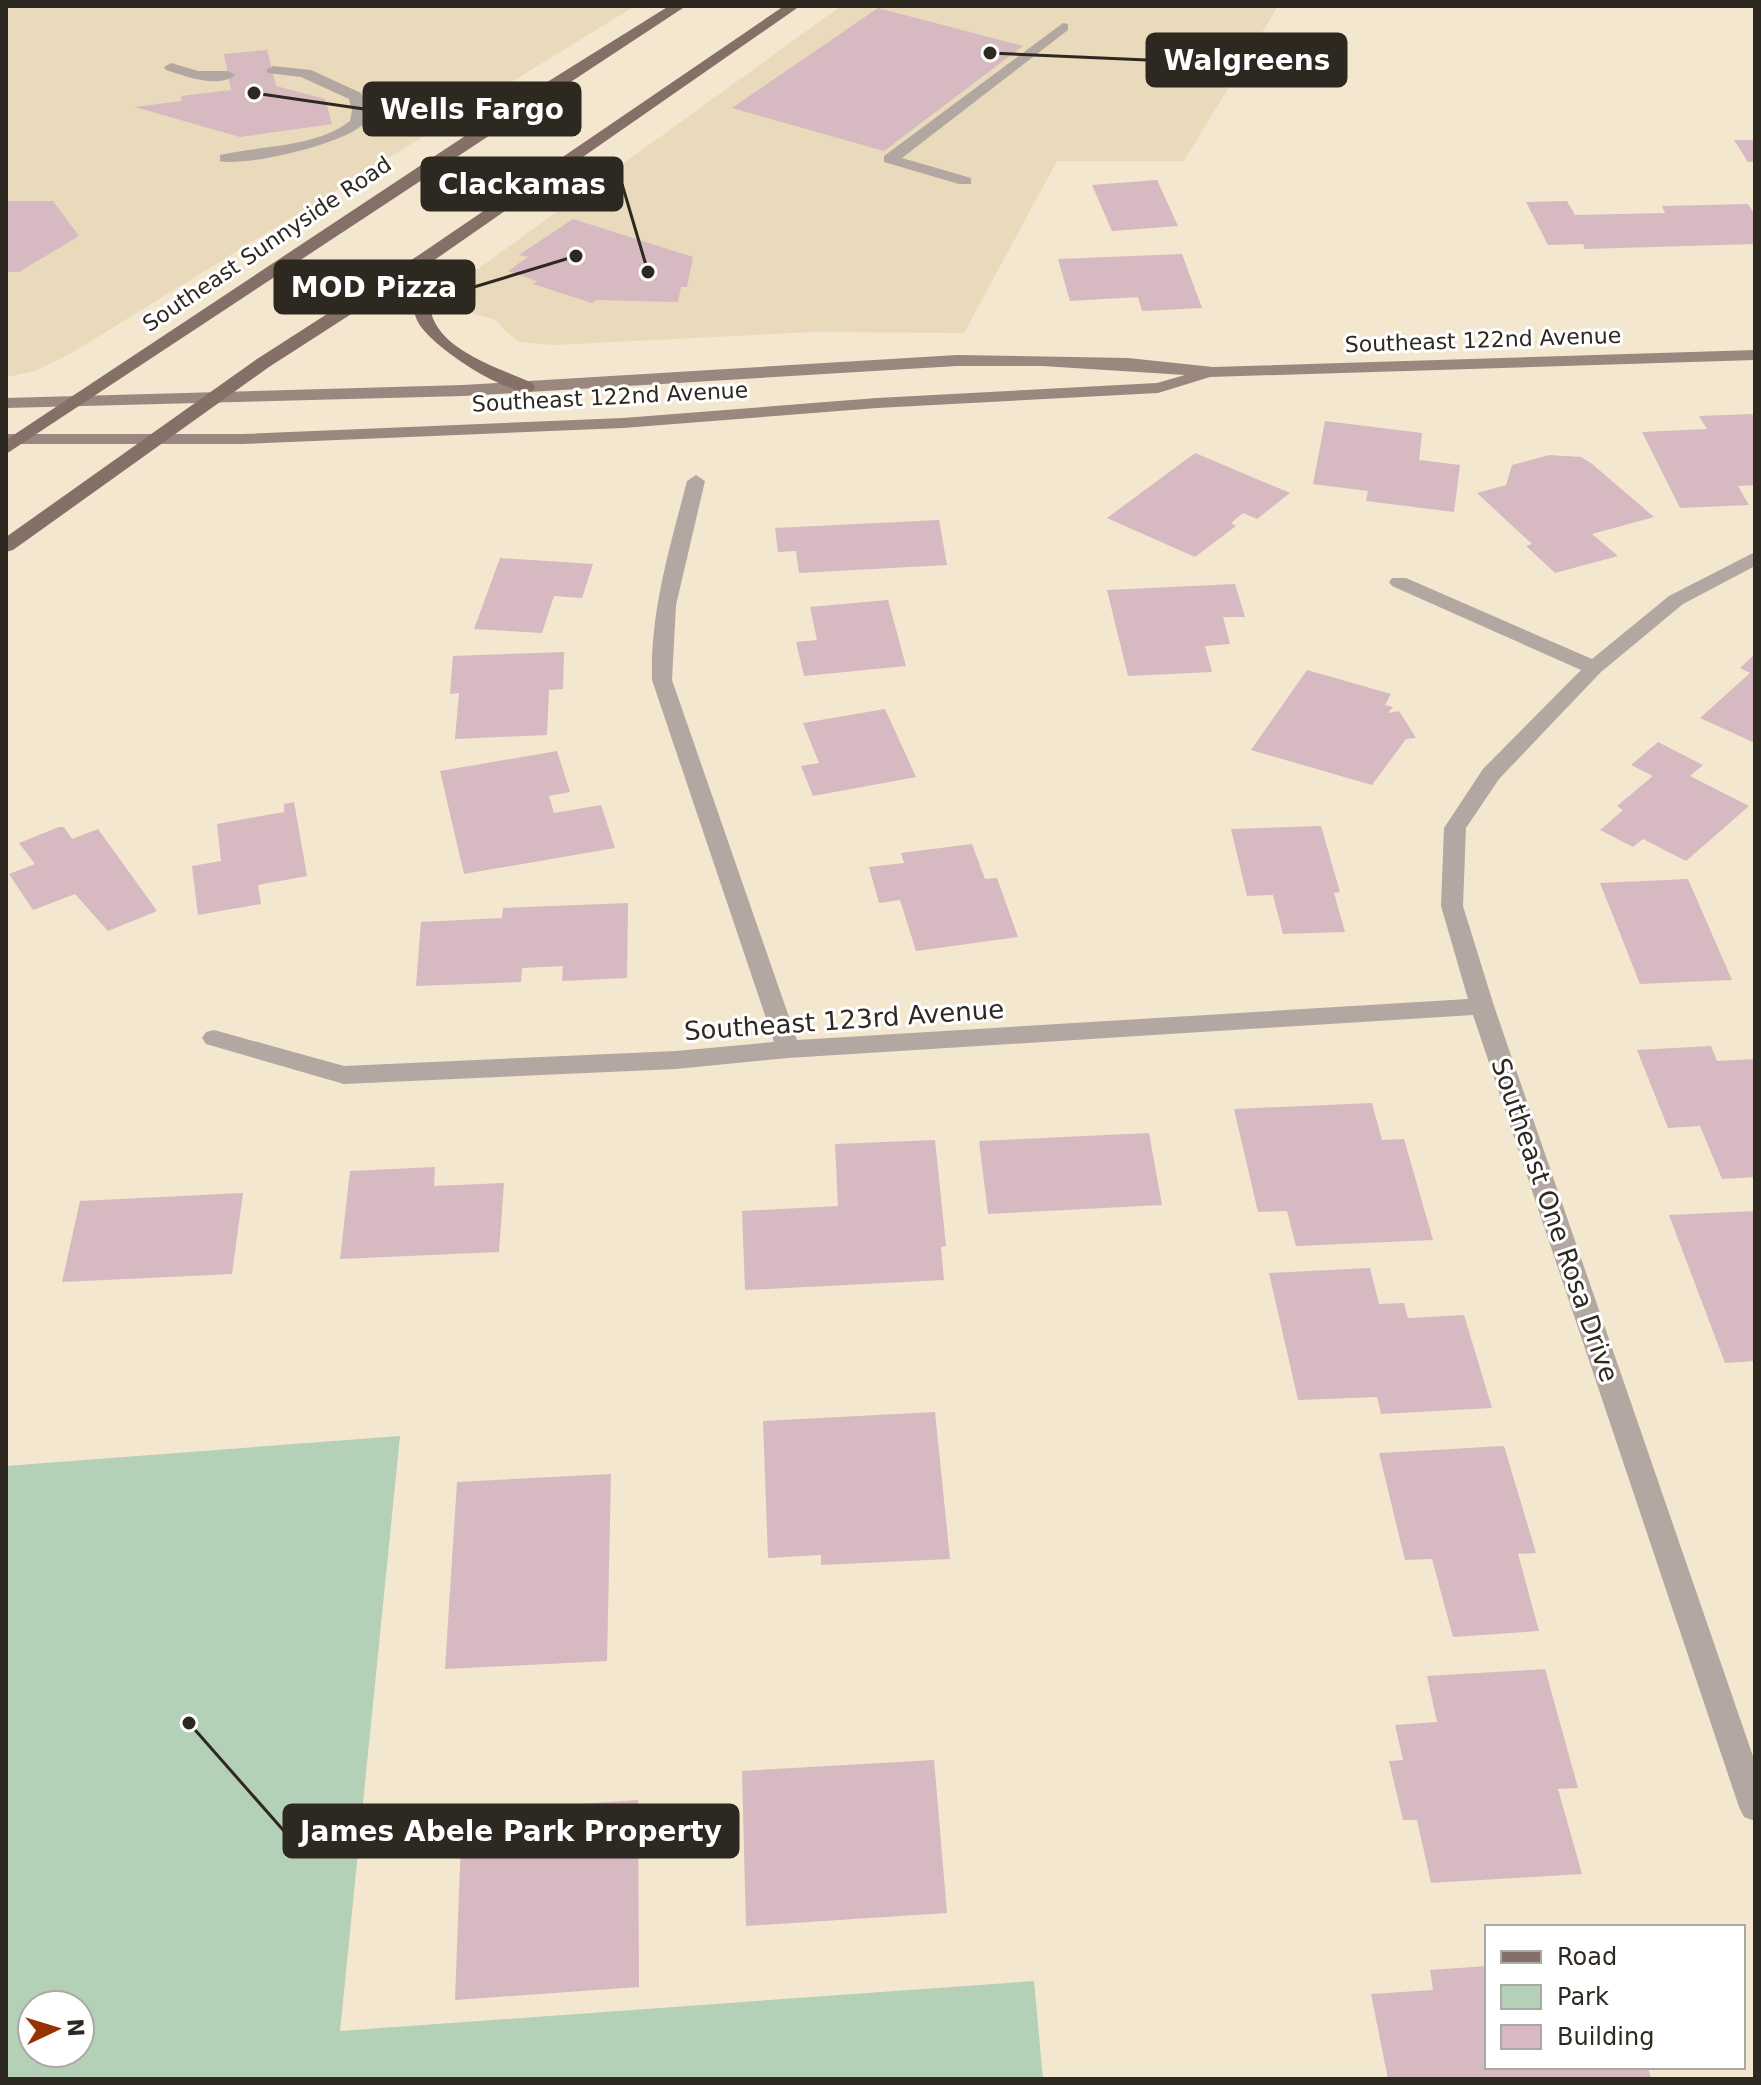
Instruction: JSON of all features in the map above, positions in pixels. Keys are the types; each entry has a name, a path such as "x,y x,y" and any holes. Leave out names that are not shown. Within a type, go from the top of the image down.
{"main road":[{"name":"Southeast Sunnyside Road","path":"10,442 541,92 679,6"},
{"path":"6,546 214,398 425,259 793,6"},
{"path":"425,259 421,303 424,319 431,331 442,344 526,387"},
{"name":"Southeast 122nd Avenue","path":"6,403 526,387 806,367 963,360 1152,364 1213,372 1755,355"},
{"name":"Southeast 122nd Avenue","path":"10,442 242,439 623,423 877,403 1158,388 1213,372"}],"street":[{"path":"965,181 890,159 1063,27"},
{"path":"171,67 197,75 228,75"},
{"path":"226,158 319,140 343,133 357,123 361,109 356,96 313,77 282,69 273,70"},
{"path":"696,481 663,619 659,647 662,680 788,1049"},
{"name":"Southeast One Rosa Drive","path":"1755,558 1676,600 1594,668 1491,774 1455,828 1452,906 1482,1006 1755,1807"},
{"path":"1399,582 1594,668"},
{"name":"Southeast 123rd Avenue","path":"214,1038 344,1075 676,1060 788,1049 1482,1006"}],"shaded area":[{"path":"6,6 635,6 70,354 35,371 6,377"},
{"path":"841,6 1278,6 1184,161 1057,161 964,333 812,332 554,345 520,342 496,320 471,313 461,305 458,289 475,271"}],"green space":[{"path":"400,1436 340,2031 1034,1981 1043,2079 6,2079 6,1466"}],"building":[{"path":"878,8 1023,46 884,151 732,108"},
{"path":"267,50 276,86 325,99 332,124 240,137 135,107 182,101 181,96 231,90 224,54"},
{"path":"1734,140 1755,140 1755,162 1748,162"},
{"path":"1157,180 1178,226 1112,231 1092,185"},
{"path":"6,201 53,201 79,236 19,272 6,272"},
{"path":"1567,201 1575,215 1665,213 1662,206 1748,204 1755,215 1755,244 1585,249 1583,244 1548,245 1526,202"},
{"path":"573,219 693,257 687,287 681,287 678,302 596,300 592,303 533,284 537,281 508,271 528,257 519,255"},
{"path":"1182,254 1202,308 1142,311 1138,297 1070,301 1058,259"},
{"path":"1752,414 1755,419 1755,485 1738,486 1749,505 1680,508 1642,432 1707,429 1699,416"},
{"path":"1325,421 1422,433 1419,460 1460,465 1454,512 1366,501 1368,491 1313,484"},
{"path":"1195,453 1290,493 1257,519 1243,513 1231,523 1236,526 1195,557 1107,518"},
{"path":"1549,455 1581,457 1654,517 1592,534 1618,556 1555,573 1526,546 1532,544 1477,493 1506,485 1512,465"},
{"path":"939,520 947,565 799,573 796,551 778,552 775,528"},
{"path":"500,558 593,564 582,598 554,596 542,633 474,629"},
{"path":"1235,584 1245,617 1223,617 1230,644 1205,646 1212,672 1128,676 1107,590"},
{"path":"888,600 906,666 804,676 796,642 817,640 810,607"},
{"path":"564,652 563,689 549,690 547,735 455,739 459,693 450,694 453,656"},
{"path":"1755,654 1755,743 1700,718 1750,673 1740,668"},
{"path":"1307,670 1391,694 1385,705 1393,707 1388,713 1399,711 1416,738 1406,739 1372,785 1251,750"},
{"path":"885,709 916,777 813,796 801,766 819,763 803,723"},
{"path":"1658,742 1703,765 1690,776 1749,806 1686,861 1643,839 1633,847 1600,830 1623,810 1617,806 1653,776 1631,765"},
{"path":"557,751 570,792 549,796 554,813 601,805 615,848 464,874 440,771"},
{"path":"294,802 307,876 258,885 261,904 198,915 192,866 221,861 217,824 284,812 284,804"},
{"path":"1321,826 1340,892 1334,893 1345,932 1283,934 1273,895 1247,896 1231,829"},
{"path":"64,827 72,839 98,829 157,911 108,931 75,894 33,910 9,874 35,864 19,843"},
{"path":"972,844 985,879 997,878 1018,937 916,951 900,900 879,903 869,867 904,863 901,853"},
{"path":"1688,879 1732,980 1640,984 1600,883"},
{"path":"628,903 627,978 562,981 563,966 522,968 521,982 416,986 421,922 502,918 503,908"},
{"path":"1711,1046 1717,1061 1755,1059 1755,1177 1722,1179 1700,1126 1668,1128 1637,1050"},
{"path":"1372,1103 1382,1140 1404,1139 1433,1240 1296,1246 1287,1211 1258,1212 1234,1109"},
{"path":"1149,1133 1162,1205 988,1214 979,1141"},
{"path":"935,1140 946,1246 941,1247 944,1280 745,1290 742,1211 838,1206 835,1144"},
{"path":"435,1167 434,1186 504,1183 499,1252 340,1259 350,1171"},
{"path":"243,1193 232,1274 62,1282 80,1201"},
{"path":"1755,1211 1755,1361 1725,1363 1669,1215"},
{"path":"1370,1268 1379,1304 1404,1303 1408,1318 1464,1315 1492,1408 1381,1414 1377,1397 1298,1400 1269,1273"},
{"path":"935,1412 950,1559 821,1565 821,1555 768,1558 763,1421"},
{"path":"1504,1446 1536,1553 1518,1554 1539,1631 1453,1637 1432,1559 1405,1560 1379,1453"},
{"path":"611,1474 607,1661 445,1669 457,1482"},
{"path":"1545,1669 1578,1788 1558,1789 1582,1874 1431,1883 1417,1820 1403,1820 1389,1761 1403,1760 1395,1725 1437,1722 1427,1676"},
{"path":"934,1760 947,1913 746,1926 742,1771"},
{"path":"638,1800 639,1987 455,2000 462,1812"},
{"path":"1485,1966 1485,2069 1648,2069 1651,2079 1388,2079 1371,1994 1433,1990 1430,1970"}],"place":[{"name":"Walgreens","path":"990,53"},
{"name":"Wells Fargo","path":"254,93"},
{"name":"MOD Pizza","path":"576,256"},
{"name":"Clackamas","path":"648,272"},
{"name":"James Abele Park Property","path":"189,1723"}]}
